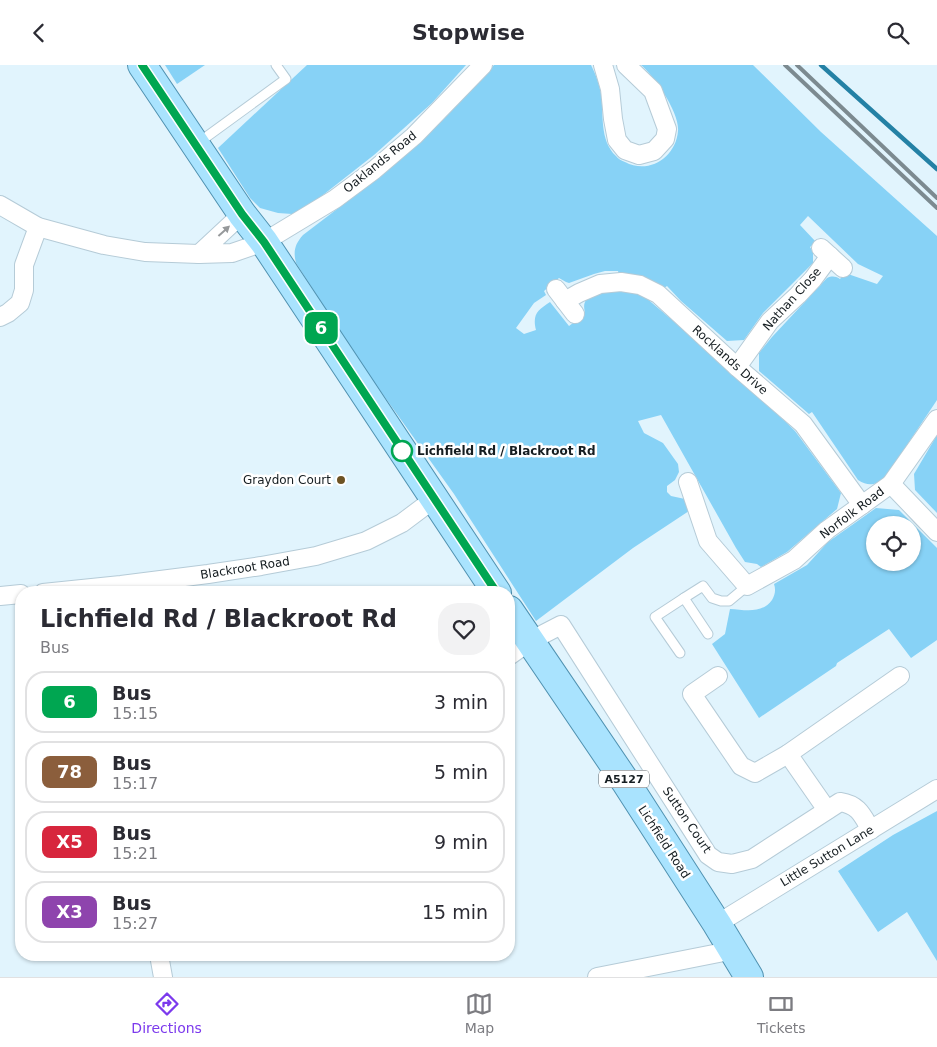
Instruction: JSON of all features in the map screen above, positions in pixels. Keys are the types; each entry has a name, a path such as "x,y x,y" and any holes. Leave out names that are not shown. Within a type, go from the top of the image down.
{"main road":[{"path":"142,65 242,214 264,242 492,586"},
{"name":"Lichfield Road","path":"515,633 519,649 625,781 718,924 749,977"}],"street":[{"name":"Oaklands Road","path":"0,205 38,227 104,245 144,253 232,253 264,242 335,199 374,170 414,136 483,65"},
{"path":"603,65 610,89 612,119 617,141 625,149 639,155 654,151 665,139 667,129 653,91 626,65"},
{"path":"198,254 242,214"},
{"path":"0,317 20,303 24,290 24,265 38,227"},
{"name":"Nathan Close","path":"737,367 770,321 813,279 825,252 843,268"},
{"name":"Rocklands Drive","path":"565,301 600,284 621,282 640,285 658,294 737,367 803,424 862,505"},
{"name":"Norfolk Road","path":"747,586 794,560 826,530 890,484 937,419"},
{"path":"688,482 708,541 747,586"},
{"path":"890,484 937,532"},
{"name":"Blackroot Road","path":"111,586 261,567 316,556 366,541 402,523 434,499"},
{"path":"0,596 15,595"},
{"name":"Sutton Court","path":"519,649 560,625 708,855 718,861 732,864 752,859 840,802 850,804 859,810 871,830"},
{"path":"718,677 692,694 741,766 755,773 788,753 900,676"},
{"path":"788,753 828,810"},
{"name":"Little Sutton Lane","path":"718,924 937,789"},
{"path":"597,977 734,950"},
{"path":"160,961 163,977"}],"lane":[{"path":"195,145 286,79 276,65"},
{"path":"680,653 655,617 703,586 712,599 728,601 747,586"},
{"path":"684,598 708,635"}],"shaded area":[{"path":"165,65 205,65 177,84"},
{"path":"307,65 466,65 432,103 374,155 309,206 292,214 278,213 260,208 250,198 218,148"},
{"path":"494,65 591,65 600,90 603,127 611,150 621,160 634,165 652,165 667,156 672,149 676,140 678,123 665,95 653,77 641,65 753,65 821,132 937,236 937,400 885,478 872,484 865,484 858,480 812,412 809,414 759,371 759,353 827,278 837,277 840,279 845,273 877,284 883,276 858,264 808,216 800,225 816,242 810,247 813,252 813,263 763,313 744,340 727,341 681,301 667,286 664,288 648,280 619,274 618,271 605,271 569,283 559,278 544,291 546,295 534,303 516,328 524,334 536,330 535,320 537,313 550,302 569,326 585,314 585,302 593,295 622,292 635,293 645,297 691,336 795,431 841,493 837,509 787,552 761,567 757,564 745,562 661,415 638,421 644,433 663,443 678,464 679,472 675,480 667,486 667,492 671,496 685,499 692,509 633,548 536,621 454,494 359,361 296,263 296,245 303,235 387,171 443,120"},
{"path":"937,435 937,513 915,490 914,474"},
{"path":"876,508 899,510 905,516 866,516 866,571 921,571 921,532 937,548 937,640 911,658 889,629 759,718 712,644 725,634 730,609 753,610 763,607 772,600 774,584 807,565 828,542"},
{"path":"937,811 937,961 907,912 878,932 838,871 893,835"}],"waterway":[{"path":"821,65 937,169"}],"railway":[{"path":"785,65 937,208"},
{"path":"797,65 937,198"}],"bus line":[{"name":"6","path":"142,65 242,214 264,242 492,586"}],"place":[{"name":"Lichfield Rd / Blackroot Rd","path":"402,451"},
{"name":"Graydon Court","path":"341,480"}]}
